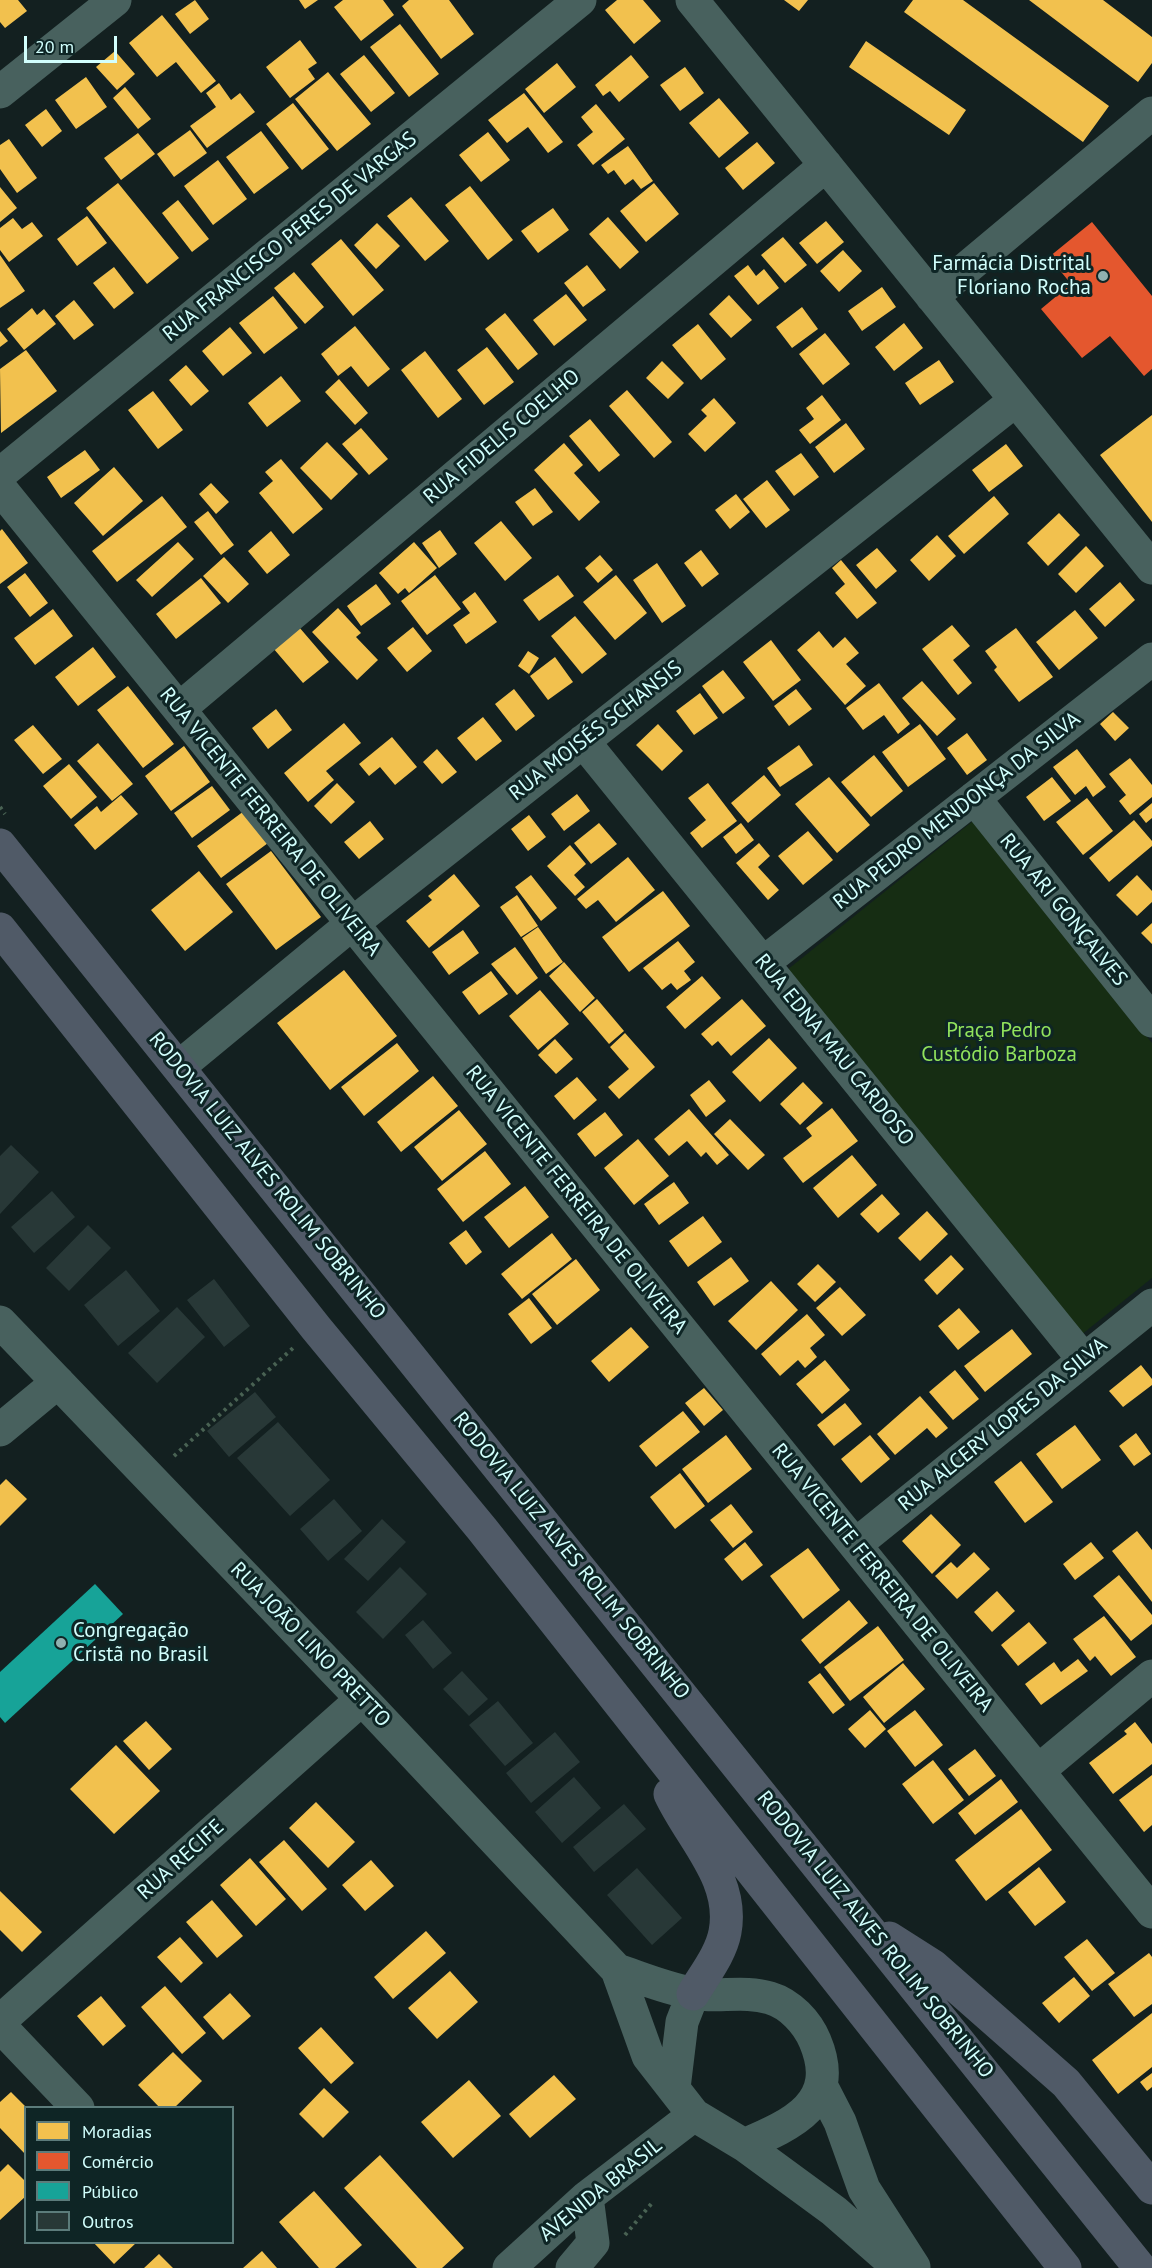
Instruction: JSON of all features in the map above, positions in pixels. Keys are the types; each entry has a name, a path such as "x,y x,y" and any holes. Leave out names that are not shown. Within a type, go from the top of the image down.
{"highway":[{"name":"RODOVIA LUIZ ALVES ROLIM SOBRINHO","path":"0,845 180,1066 1140,2268"},
{"path":"0,929 316,1328 482,1529 1065,2268"},
{"path":"640,1730 675,1804 717,1873 727,1901 725,1934 713,1961 693,1994"},
{"path":"867,1924 933,1966 1066,2083 1152,2188"}],"street":[{"path":"0,92 115,0"},
{"name":"RUA FRANCISCO PERES DE VARGAS","path":"0,474 580,0"},
{"path":"692,0 1152,568"},
{"path":"932,297 1152,113"},
{"name":"RUA FIDELIS COELHO","path":"179,709 825,165"},
{"name":"RUA MOISÉS SCHANSIS","path":"180,1066 353,923 1016,400"},
{"name":"RUA VICENTE FERREIRA DE OLIVEIRA","path":"0,488 1152,1912"},
{"name":"RUA PEDRO MENDONÇA DA SILVA","path":"763,963 1152,659"},
{"name":"RUA EDNA MAU CARDOSO","path":"583,741 1084,1360"},
{"name":"RUA ARI GONÇALVES","path":"974,798 1152,1021"},
{"name":"RUA ALCERY LOPES DA SILVA","path":"855,1545 1152,1305"},
{"name":"RUA JOÃO LINO PRETTO","path":"0,1322 362,1699 617,1970 648,2056 694,2115 744,2145 834,2211 899,2268"},
{"path":"0,1430 58,1382"},
{"path":"1038,1771 1152,1676"},
{"name":"RUA RECIFE","path":"0,2021 362,1699"},
{"name":"RUA JOÃO LINO PRETTO","path":"617,1970 693,1994"},
{"path":"674,2088 682,2022 693,1994 737,1994 770,1998 791,2009 812,2032 822,2058 822,2088 840,2122 864,2189 915,2268"},
{"path":"0,2026 76,2106"},
{"path":"744,2145 791,2123 808,2109 822,2088"},
{"name":"AVENIDA BRASIL","path":"509,2268 587,2197 694,2115"},
{"path":"572,2268 593,2243 587,2197"}],"path":[{"path":"150,1478 316,1328"}],"green space":[{"name":"Praça Pedro Custódio Barboza","path":"973,821 1152,1043 1152,1278 1081,1335 787,970"}],"building: Moradias":[{"path":"0,0 18,0 27,11 5,28 0,22"},
{"path":"195,0 209,19 190,34 175,14"},
{"path":"299,0 318,0 305,9"},
{"path":"343,0 383,0 394,15 361,41 334,7"},
{"path":"409,0 449,0 474,34 441,59 402,6"},
{"path":"617,0 643,0 661,21 634,44 605,10"},
{"path":"784,0 808,0 799,11"},
{"path":"913,0 963,0 1109,106 1083,142 904,12"},
{"path":"1029,0 1103,0 1152,37 1152,63 1138,82"},
{"path":"162,15 216,81 201,93 176,62 157,77 129,43"},
{"path":"400,24 439,74 409,97 370,47"},
{"path":"300,40 317,63 308,69 315,79 290,98 266,67"},
{"path":"866,41 966,110 949,135 849,67"},
{"path":"115,51 135,74 117,90 96,67"},
{"path":"364,55 395,93 371,112 340,74"},
{"path":"631,55 649,77 619,102 610,91 603,96 595,85"},
{"path":"557,63 576,87 544,113 525,89"},
{"path":"685,67 704,93 680,111 660,85"},
{"path":"328,72 371,124 337,151 295,99"},
{"path":"86,77 107,107 76,129 55,100"},
{"path":"219,83 231,100 240,93 255,112 207,148 190,126 216,107 206,93"},
{"path":"125,87 151,119 138,129 113,98"},
{"path":"524,93 563,142 548,153 528,127 507,143 488,120"},
{"path":"719,98 749,133 719,158 689,123"},
{"path":"293,103 329,149 302,170 266,124"},
{"path":"596,104 625,139 593,165 577,145 593,132 581,117"},
{"path":"46,109 62,131 42,147 25,125"},
{"path":"190,130 207,153 174,177 157,154"},
{"path":"261,131 289,168 254,194 226,157"},
{"path":"488,132 510,160 481,182 459,155"},
{"path":"138,133 155,154 121,180 104,158"},
{"path":"9,139 37,178 17,193 0,169 0,145"},
{"path":"757,142 775,163 743,190 725,168"},
{"path":"628,146 653,181 641,189 633,179 625,185 614,170 608,174 601,165"},
{"path":"218,160 247,199 213,225 184,186"},
{"path":"118,183 179,258 147,284 86,208"},
{"path":"654,183 679,214 646,242 620,211"},
{"path":"470,186 513,240 488,260 445,205"},
{"path":"0,187 17,208 0,222"},
{"path":"411,197 449,241 425,261 387,216"},
{"path":"178,200 209,239 192,252 162,213"},
{"path":"553,208 569,230 538,253 521,231"},
{"path":"87,216 107,243 77,266 57,239"},
{"path":"608,217 639,252 620,269 589,234"},
{"path":"13,218 22,229 32,222 43,236 9,262 0,250 0,228"},
{"path":"826,221 844,242 817,264 799,243"},
{"path":"377,223 400,246 376,269 354,245"},
{"path":"783,237 807,265 785,283 761,255"},
{"path":"341,239 384,290 353,316 311,264"},
{"path":"843,250 862,271 839,292 820,271"},
{"path":"0,255 25,291 0,308"},
{"path":"587,265 606,290 583,307 564,283"},
{"path":"748,265 756,276 764,269 779,288 758,305 734,276"},
{"path":"114,267 134,293 114,309 93,283"},
{"path":"294,272 324,307 305,324 274,288"},
{"path":"882,287 896,307 862,331 848,311"},
{"path":"566,294 587,320 554,346 533,320"},
{"path":"729,295 752,320 731,338 709,314"},
{"path":"273,296 298,328 264,354 239,323"},
{"path":"74,300 94,325 74,340 55,316"},
{"path":"802,307 818,329 792,348 776,327"},
{"path":"32,308 37,315 44,309 56,324 24,350 7,329"},
{"path":"505,313 538,354 518,370 485,329"},
{"path":"904,323 923,348 894,371 875,347"},
{"path":"698,324 726,359 701,380 672,345"},
{"path":"355,326 390,369 368,387 351,366 338,376 321,354"},
{"path":"230,327 252,353 223,376 202,351"},
{"path":"0,331 8,341 0,347"},
{"path":"825,333 850,364 823,385 799,354"},
{"path":"487,347 514,382 484,405 457,370"},
{"path":"26,350 57,391 1,433 0,369"},
{"path":"425,351 462,399 438,418 401,370"},
{"path":"939,360 954,382 920,405 905,383"},
{"path":"662,361 684,383 668,399 646,378"},
{"path":"186,365 209,391 191,406 169,380"},
{"path":"281,376 301,401 267,427 248,403"},
{"path":"339,379 368,413 355,425 325,392"},
{"path":"627,390 672,442 654,458 609,406"},
{"path":"153,391 183,430 158,449 128,410"},
{"path":"822,395 841,420 810,444 799,430 814,419 806,408"},
{"path":"714,398 736,423 705,452 688,434 707,416 701,410"},
{"path":"1152,415 1152,522 1100,455"},
{"path":"590,419 620,455 599,472 569,436"},
{"path":"846,423 865,449 834,473 815,447"},
{"path":"361,428 388,459 369,475 342,444"},
{"path":"327,442 358,474 331,500 300,468"},
{"path":"564,443 583,465 574,473 600,502 579,521 534,470"},
{"path":"1006,444 1023,466 989,492 972,470"},
{"path":"85,450 100,470 61,498 47,477"},
{"path":"801,453 819,477 794,496 775,471"},
{"path":"281,459 323,509 293,534 259,493 273,481 265,472"},
{"path":"114,467 143,501 103,536 74,503"},
{"path":"767,480 790,510 766,528 743,499"},
{"path":"211,483 229,502 216,514 199,494"},
{"path":"535,488 553,512 533,526 515,502"},
{"path":"736,494 750,512 730,529 715,510"},
{"path":"162,496 187,527 117,582 92,551"},
{"path":"994,496 1009,514 964,554 948,536"},
{"path":"208,511 234,545 221,555 194,522"},
{"path":"1059,513 1080,535 1048,566 1027,543"},
{"path":"501,521 532,558 505,581 474,543"},
{"path":"2,529 28,563 0,584 0,531"},
{"path":"440,530 457,554 439,568 422,543"},
{"path":"271,531 290,555 267,574 248,551"},
{"path":"937,535 956,556 929,581 910,560"},
{"path":"178,542 194,559 152,597 136,580"},
{"path":"414,542 437,568 409,593 405,588 398,594 379,573"},
{"path":"1086,546 1104,566 1076,593 1058,574"},
{"path":"877,548 897,571 876,589 856,565"},
{"path":"701,550 719,574 702,587 684,563"},
{"path":"600,555 613,570 598,583 585,568"},
{"path":"224,557 249,584 228,603 203,576"},
{"path":"841,560 877,603 857,619 835,593 845,584 832,568"},
{"path":"657,563 686,606 662,623 633,580"},
{"path":"25,573 48,603 30,617 7,587"},
{"path":"435,575 461,609 427,635 401,601"},
{"path":"558,575 574,596 539,621 523,600"},
{"path":"616,575 647,613 615,640 583,602"},
{"path":"201,578 221,603 176,639 156,614"},
{"path":"1120,582 1135,600 1105,627 1089,609"},
{"path":"376,584 391,604 361,626 347,606"},
{"path":"475,592 497,622 466,644 453,625 470,613 462,602"},
{"path":"338,608 361,633 356,637 378,660 357,680 312,632"},
{"path":"53,609 73,636 35,665 14,638"},
{"path":"1075,610 1098,638 1059,670 1036,642"},
{"path":"575,616 607,654 582,674 551,636"},
{"path":"952,625 970,646 953,660 972,683 958,695 922,649"},
{"path":"299,627 329,662 303,683 273,648"},
{"path":"413,627 432,651 407,672 387,648"},
{"path":"1016,628 1053,677 1019,702 994,670 997,667 985,651"},
{"path":"819,631 833,648 845,637 859,653 846,664 866,686 845,705 797,650"},
{"path":"771,640 801,680 773,701 743,662"},
{"path":"93,647 116,677 78,706 55,677"},
{"path":"528,651 539,658 529,674 518,666"},
{"path":"555,657 573,682 548,700 530,676"},
{"path":"723,670 745,698 723,714 702,686"},
{"path":"922,681 956,719 937,736 902,698"},
{"path":"879,683 910,724 898,734 884,715 863,730 846,708"},
{"path":"128,686 174,744 143,768 97,710"},
{"path":"514,689 535,716 516,731 495,704"},
{"path":"796,689 812,709 789,726 774,706"},
{"path":"700,693 718,718 694,735 676,711"},
{"path":"276,709 292,730 268,749 252,728"},
{"path":"1113,712 1129,728 1115,741 1100,724"},
{"path":"483,717 502,741 476,761 457,738"},
{"path":"344,723 361,743 326,771 334,780 308,802 284,773"},
{"path":"658,724 683,751 662,771 636,745"},
{"path":"920,724 946,759 908,787 882,752"},
{"path":"33,725 62,759 43,774 14,740"},
{"path":"967,733 987,760 967,775 947,748"},
{"path":"392,737 417,767 395,785 380,767 369,776 359,764"},
{"path":"98,743 133,784 112,801 77,761"},
{"path":"799,745 813,765 780,787 767,768"},
{"path":"184,746 210,782 171,811 145,776"},
{"path":"437,749 457,772 442,784 423,762"},
{"path":"1077,749 1106,787 1093,797 1086,786 1075,795 1053,767"},
{"path":"874,755 903,791 871,817 841,782"},
{"path":"1130,758 1152,785 1152,797 1130,815 1119,801 1126,795 1109,774"},
{"path":"69,764 97,797 71,819 43,786"},
{"path":"764,775 781,795 748,823 731,803"},
{"path":"829,777 870,825 837,853 795,804"},
{"path":"1052,777 1071,801 1044,821 1026,797"},
{"path":"337,783 355,802 331,824 314,806"},
{"path":"708,783 737,821 702,848 690,833 706,820 688,798"},
{"path":"212,786 230,810 192,838 174,813"},
{"path":"577,794 590,811 564,831 551,814"},
{"path":"121,795 138,814 95,850 74,825 97,806 101,812"},
{"path":"1087,798 1113,831 1083,855 1056,822"},
{"path":"1152,803 1152,818 1146,823 1139,814"},
{"path":"244,811 268,843 221,878 197,846"},
{"path":"529,815 546,837 528,851 511,829"},
{"path":"1134,820 1152,841 1152,846 1109,882 1089,858"},
{"path":"370,821 384,839 359,859 344,842"},
{"path":"599,823 617,844 591,864 574,843"},
{"path":"741,823 754,840 736,854 723,837"},
{"path":"808,831 833,860 803,885 778,856"},
{"path":"759,843 770,856 758,867 779,890 768,900 736,863"},
{"path":"570,845 586,864 574,875 585,887 575,896 547,866"},
{"path":"271,851 321,917 276,950 226,884"},
{"path":"628,857 655,890 616,922 598,900 586,909 577,899"},
{"path":"199,871 233,912 185,951 151,910"},
{"path":"454,874 480,906 429,948 406,921 432,900 428,896"},
{"path":"531,875 557,908 541,921 515,887"},
{"path":"1137,875 1152,891 1152,902 1137,916 1116,895"},
{"path":"663,891 690,926 629,972 602,937"},
{"path":"517,895 538,926 521,937 500,907"},
{"path":"1152,923 1152,944 1141,933"},
{"path":"538,927 563,962 546,974 522,938"},
{"path":"463,930 479,953 449,975 432,952"},
{"path":"678,941 695,962 684,971 691,980 677,990 671,983 662,990 643,968"},
{"path":"515,947 538,978 517,995 491,964"},
{"path":"564,962 595,998 580,1012 549,976"},
{"path":"344,970 397,1036 330,1090 277,1023"},
{"path":"491,971 508,994 479,1015 462,992"},
{"path":"702,976 721,998 685,1029 666,1007"},
{"path":"540,990 569,1024 538,1050 509,1016"},
{"path":"597,999 624,1031 609,1044 582,1012"},
{"path":"742,999 766,1026 731,1056 718,1041 712,1046 701,1034"},
{"path":"625,1033 655,1067 619,1099 608,1087 629,1069 610,1047"},
{"path":"769,1038 797,1068 760,1102 732,1072"},
{"path":"555,1039 573,1059 556,1074 538,1055"},
{"path":"397,1043 419,1071 364,1116 341,1087"},
{"path":"433,1076 458,1106 401,1152 377,1122"},
{"path":"577,1077 597,1100 574,1120 554,1096"},
{"path":"709,1080 726,1101 706,1117 690,1095"},
{"path":"803,1082 823,1103 800,1125 780,1104"},
{"path":"832,1108 858,1141 803,1183 783,1158 812,1136 806,1128"},
{"path":"689,1109 729,1155 717,1165 706,1152 701,1157 687,1141 669,1156 654,1139"},
{"path":"459,1110 487,1144 442,1181 414,1147"},
{"path":"605,1112 623,1135 595,1157 577,1134"},
{"path":"730,1119 765,1155 748,1170 714,1134"},
{"path":"638,1139 669,1176 634,1205 604,1168"},
{"path":"485,1151 511,1184 463,1222 437,1189"},
{"path":"852,1155 877,1185 838,1218 813,1188"},
{"path":"674,1182 689,1203 659,1225 644,1204"},
{"path":"525,1186 549,1217 509,1248 484,1217"},
{"path":"882,1194 900,1214 878,1233 860,1214"},
{"path":"927,1211 948,1234 920,1261 898,1238"},
{"path":"703,1216 722,1242 688,1267 669,1241"},
{"path":"466,1230 482,1252 466,1265 449,1243"},
{"path":"552,1233 572,1259 522,1299 501,1274"},
{"path":"951,1255 964,1269 937,1295 924,1280"},
{"path":"731,1257 749,1281 714,1306 697,1282"},
{"path":"576,1259 600,1290 557,1325 532,1294"},
{"path":"818,1264 836,1282 815,1302 797,1284"},
{"path":"771,1281 798,1310 756,1350 728,1321"},
{"path":"840,1287 866,1315 842,1336 816,1308"},
{"path":"529,1298 552,1328 531,1344 508,1314"},
{"path":"959,1308 980,1332 958,1350 938,1326"},
{"path":"807,1314 825,1335 810,1348 817,1357 805,1368 798,1360 780,1376 761,1354"},
{"path":"631,1327 649,1347 609,1382 591,1361"},
{"path":"1012,1329 1032,1354 985,1392 964,1366"},
{"path":"825,1360 850,1390 822,1414 796,1384"},
{"path":"1141,1365 1152,1379 1152,1385 1123,1407 1109,1391"},
{"path":"955,1370 979,1399 953,1420 929,1392"},
{"path":"704,1388 723,1410 704,1426 685,1403"},
{"path":"920,1396 948,1428 936,1438 927,1428 895,1455 877,1434"},
{"path":"845,1403 862,1424 834,1446 817,1425"},
{"path":"683,1411 700,1432 656,1467 639,1446"},
{"path":"1075,1425 1101,1460 1062,1489 1036,1454"},
{"path":"1136,1433 1151,1454 1134,1466 1119,1446"},
{"path":"726,1435 752,1469 708,1503 682,1469"},
{"path":"870,1435 890,1459 861,1483 841,1459"},
{"path":"1021,1461 1053,1502 1025,1523 994,1482"},
{"path":"680,1473 705,1506 675,1529 650,1497"},
{"path":"6,1479 27,1499 0,1526 0,1485"},
{"path":"731,1504 753,1532 733,1548 710,1520"},
{"path":"931,1514 961,1545 932,1574 902,1541"},
{"path":"1137,1531 1152,1550 1152,1602 1112,1551"},
{"path":"745,1542 763,1565 742,1581 724,1559"},
{"path":"1091,1542 1104,1558 1075,1580 1063,1564"},
{"path":"808,1548 840,1590 803,1619 770,1576"},
{"path":"974,1552 990,1569 957,1599 935,1576 951,1562 957,1568"},
{"path":"1119,1575 1152,1615 1152,1624 1131,1641 1093,1596"},
{"path":"997,1591 1015,1611 992,1632 974,1612"},
{"path":"849,1600 868,1623 820,1664 801,1640"},
{"path":"1104,1616 1136,1657 1111,1676 1095,1656 1090,1661 1073,1639"},
{"path":"1029,1622 1047,1643 1018,1666 1001,1645"},
{"path":"878,1626 904,1660 850,1701 824,1667"},
{"path":"1078,1659 1088,1671 1041,1705 1025,1684 1054,1662 1061,1672"},
{"path":"903,1663 925,1689 884,1723 863,1697"},
{"path":"820,1673 845,1705 833,1714 808,1682"},
{"path":"870,1710 886,1729 865,1748 848,1729"},
{"path":"915,1710 943,1745 915,1767 887,1731"},
{"path":"146,1721 172,1749 149,1770 123,1741"},
{"path":"1135,1722 1152,1744 1152,1764 1113,1794 1089,1763 1127,1734 1124,1731"},
{"path":"116,1745 160,1791 114,1834 70,1789"},
{"path":"975,1749 996,1776 969,1796 948,1769"},
{"path":"933,1760 964,1800 933,1824 902,1784"},
{"path":"1152,1775 1152,1825 1144,1832 1119,1800"},
{"path":"1001,1779 1018,1802 975,1835 958,1813"},
{"path":"316,1802 355,1842 328,1868 289,1828"},
{"path":"1021,1809 1052,1850 986,1901 955,1860"},
{"path":"284,1840 327,1889 302,1911 259,1862"},
{"path":"250,1858 286,1899 256,1926 220,1885"},
{"path":"371,1860 394,1886 365,1911 342,1885"},
{"path":"1039,1867 1066,1902 1035,1926 1008,1892"},
{"path":"0,1891 42,1932 22,1952 0,1930"},
{"path":"212,1900 243,1936 217,1958 186,1922"},
{"path":"426,1931 446,1953 393,1999 374,1977"},
{"path":"180,1937 203,1963 181,1983 157,1957"},
{"path":"1087,1939 1115,1973 1092,1991 1064,1957"},
{"path":"1149,1953 1152,1957 1152,2004 1134,2017 1108,1984"},
{"path":"450,1971 478,2002 437,2039 408,2008"},
{"path":"1074,1977 1090,1996 1059,2023 1042,2003"},
{"path":"165,1986 206,2033 182,2054 141,2007"},
{"path":"230,1993 251,2016 223,2040 203,2017"},
{"path":"101,1996 126,2026 103,2046 77,2016"},
{"path":"1152,2013 1152,2067 1118,2094 1092,2060"},
{"path":"321,2027 354,2063 331,2084 298,2048"},
{"path":"173,2052 202,2081 176,2106 158,2106 138,2085"},
{"path":"1152,2073 1152,2087 1147,2091 1140,2082"},
{"path":"554,2075 576,2099 530,2138 509,2114"},
{"path":"469,2080 501,2116 453,2158 421,2122"},
{"path":"324,2088 349,2112 323,2138 299,2114"},
{"path":"11,2092 25,2106 24,2153 0,2128 0,2102"},
{"path":"380,2155 464,2248 442,2268 417,2268 344,2188"},
{"path":"8,2164 24,2180 24,2198 0,2220 0,2172"},
{"path":"314,2191 362,2245 335,2268 319,2268 279,2222"},
{"path":"95,2244 135,2244 114,2264"},
{"path":"262,2251 277,2268 243,2268"},
{"path":"159,2254 173,2268 144,2268"}],"building: Comércio":[{"path":"1092,222 1152,296 1152,369 1144,376 1110,336 1082,358 1041,309 1071,284 1049,257"}],"building: Público":[{"name":"Congregação Cristã no Brasil","path":"95,1584 123,1614 5,1723 0,1717 0,1672"}],"building: Outros":[{"path":"11,1145 39,1172 0,1214 0,1156"},
{"path":"52,1191 75,1217 34,1253 11,1227"},
{"path":"88,1225 111,1248 69,1291 46,1268"},
{"path":"126,1270 160,1311 118,1346 84,1305"},
{"path":"214,1279 250,1326 224,1347 187,1300"},
{"path":"177,1307 205,1337 157,1383 128,1353"},
{"path":"255,1392 276,1417 229,1457 207,1431"},
{"path":"278,1422 330,1480 290,1516 237,1458"},
{"path":"334,1499 362,1531 328,1561 300,1529"},
{"path":"382,1519 406,1542 368,1581 344,1559"},
{"path":"400,1567 427,1594 383,1639 356,1612"},
{"path":"423,1620 452,1653 433,1669 405,1635"},
{"path":"462,1671 488,1699 469,1716 443,1689"},
{"path":"498,1701 533,1743 505,1766 469,1725"},
{"path":"555,1732 580,1762 531,1803 506,1773"},
{"path":"574,1777 601,1808 562,1843 535,1812"},
{"path":"624,1804 646,1829 594,1872 573,1847"},
{"path":"637,1868 682,1918 652,1945 607,1895"}],"place":[{"name":"Farmácia Distrital Floriano Rocha","path":"1103,276"},
{"name":"Congregação Cristã no Brasil","path":"61,1643"}]}
